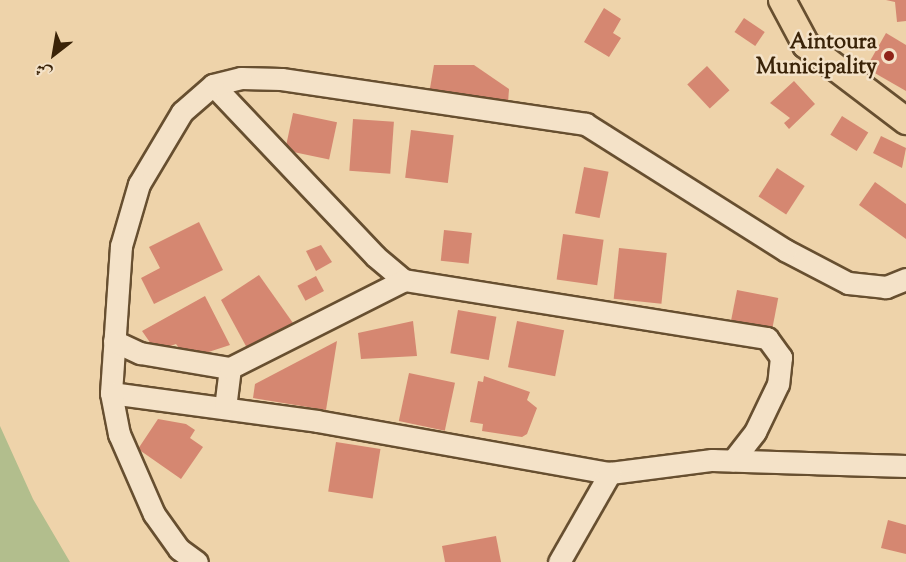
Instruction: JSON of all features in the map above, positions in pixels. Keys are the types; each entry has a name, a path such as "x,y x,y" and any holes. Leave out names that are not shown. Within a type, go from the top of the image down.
{"main road":[{"path":"782,0 806,45 906,121"}],"street":[{"path":"197,562 179,549 154,514 119,434 111,393 121,246 132,202 167,130 213,85 281,79 586,124 785,250 848,283 886,287 906,279"},
{"path":"213,85 375,256 404,280 767,338 781,357 778,384 755,432 733,460"},
{"path":"366,301 376,278 375,256"},
{"path":"114,341 140,353 230,368 404,280"},
{"path":"225,408 230,368"},
{"path":"111,393 225,408 610,473 733,460 906,466"},
{"path":"559,562 610,473"}],"green space":[{"path":"0,426 33,499 70,562 0,562"}],"building":[{"path":"886,0 906,0 906,21 897,22 895,2"},
{"path":"604,8 621,19 613,33 621,38 609,57 584,42"},
{"path":"744,18 765,32 755,46 734,32"},
{"name":"Aintoura Municipality","path":"886,33 906,45 906,91 866,68"},
{"path":"434,65 474,65 509,89 508,103 429,94"},
{"path":"707,66 730,90 710,109 687,84"},
{"path":"794,81 815,104 789,129 784,123 790,118 770,103"},
{"path":"293,113 337,122 329,160 285,150"},
{"path":"842,116 868,132 857,151 830,135"},
{"path":"353,119 394,122 390,174 349,171"},
{"path":"411,130 454,135 448,183 405,178"},
{"path":"881,136 906,148 902,168 873,153"},
{"path":"584,167 609,172 600,218 575,213"},
{"path":"777,168 805,186 786,214 758,197"},
{"path":"875,182 906,204 906,239 859,205"},
{"path":"199,222 223,270 154,304 141,278 160,268 149,247"},
{"path":"444,230 472,233 469,264 441,261"},
{"path":"563,234 604,240 597,285 557,280"},
{"path":"321,245 332,262 316,271 306,251"},
{"path":"619,248 667,253 661,304 614,299"},
{"path":"259,275 293,323 247,348 221,300"},
{"path":"316,276 324,291 305,301 297,286"},
{"path":"737,290 778,298 772,329 731,321"},
{"path":"205,296 230,345 187,359 176,344 156,351 142,331"},
{"path":"458,310 496,317 489,360 450,353"},
{"path":"413,321 417,356 361,359 358,333"},
{"path":"517,321 564,330 555,376 508,367"},
{"path":"337,341 326,410 253,398 255,384"},
{"path":"409,373 455,383 445,431 399,421"},
{"path":"484,376 530,392 527,400 537,408 527,434 522,437 482,431 483,424 470,422 478,381 483,382"},
{"path":"158,419 186,424 195,430 190,438 203,447 181,479 138,449"},
{"path":"336,442 380,449 373,498 328,491"},
{"path":"888,520 906,525 906,554 881,548"},
{"path":"496,536 501,562 445,562 442,546"}],"place":[{"name":"Aintoura Municipality","path":"889,56"}]}
